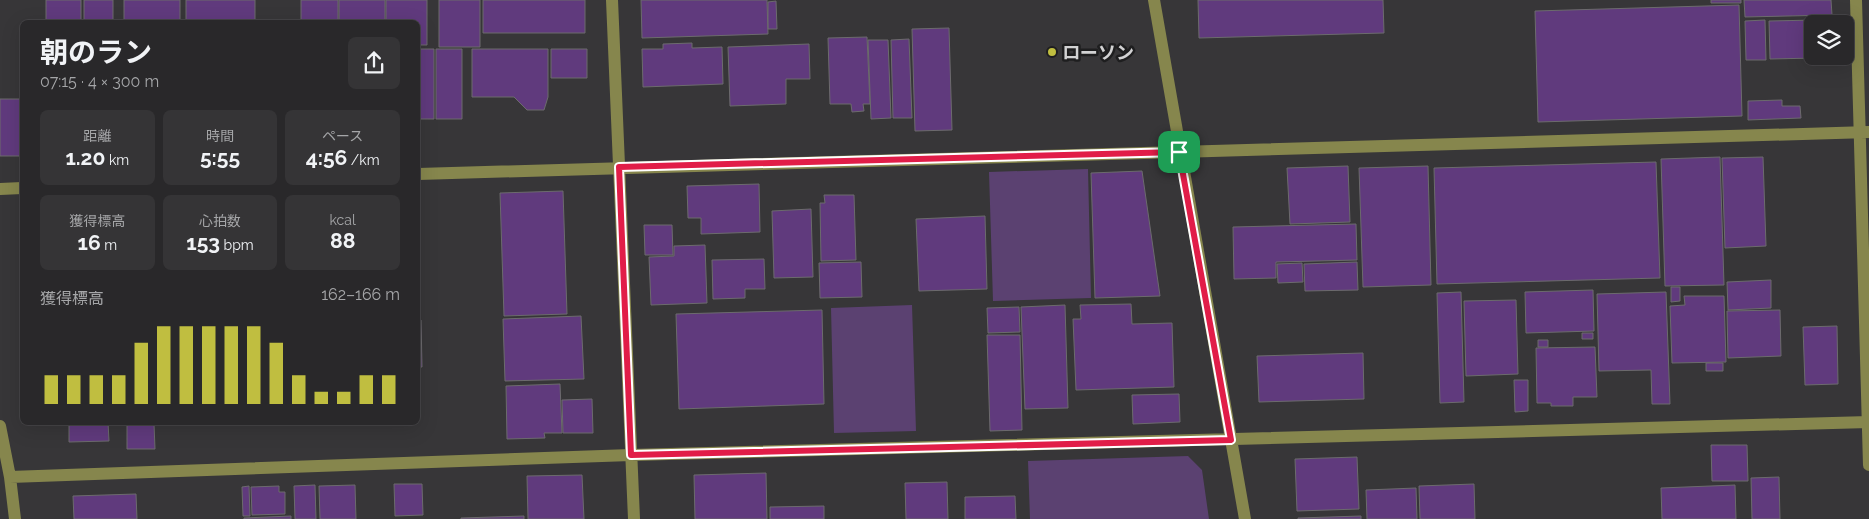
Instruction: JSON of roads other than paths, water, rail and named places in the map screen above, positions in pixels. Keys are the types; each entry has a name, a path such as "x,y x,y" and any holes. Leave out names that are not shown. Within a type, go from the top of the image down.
{"street":[{"path":"612,0 634,519"},
{"path":"1154,0 1179,152 1245,519"},
{"path":"1856,0 1864,132 1869,465"},
{"path":"420,174 1864,132"},
{"path":"0,189 20,188"},
{"path":"10,477 631,455 1868,422"},
{"path":"0,426 10,477 15,519"}],"place":[{"name":"ローソン","path":"1052,52"}]}
